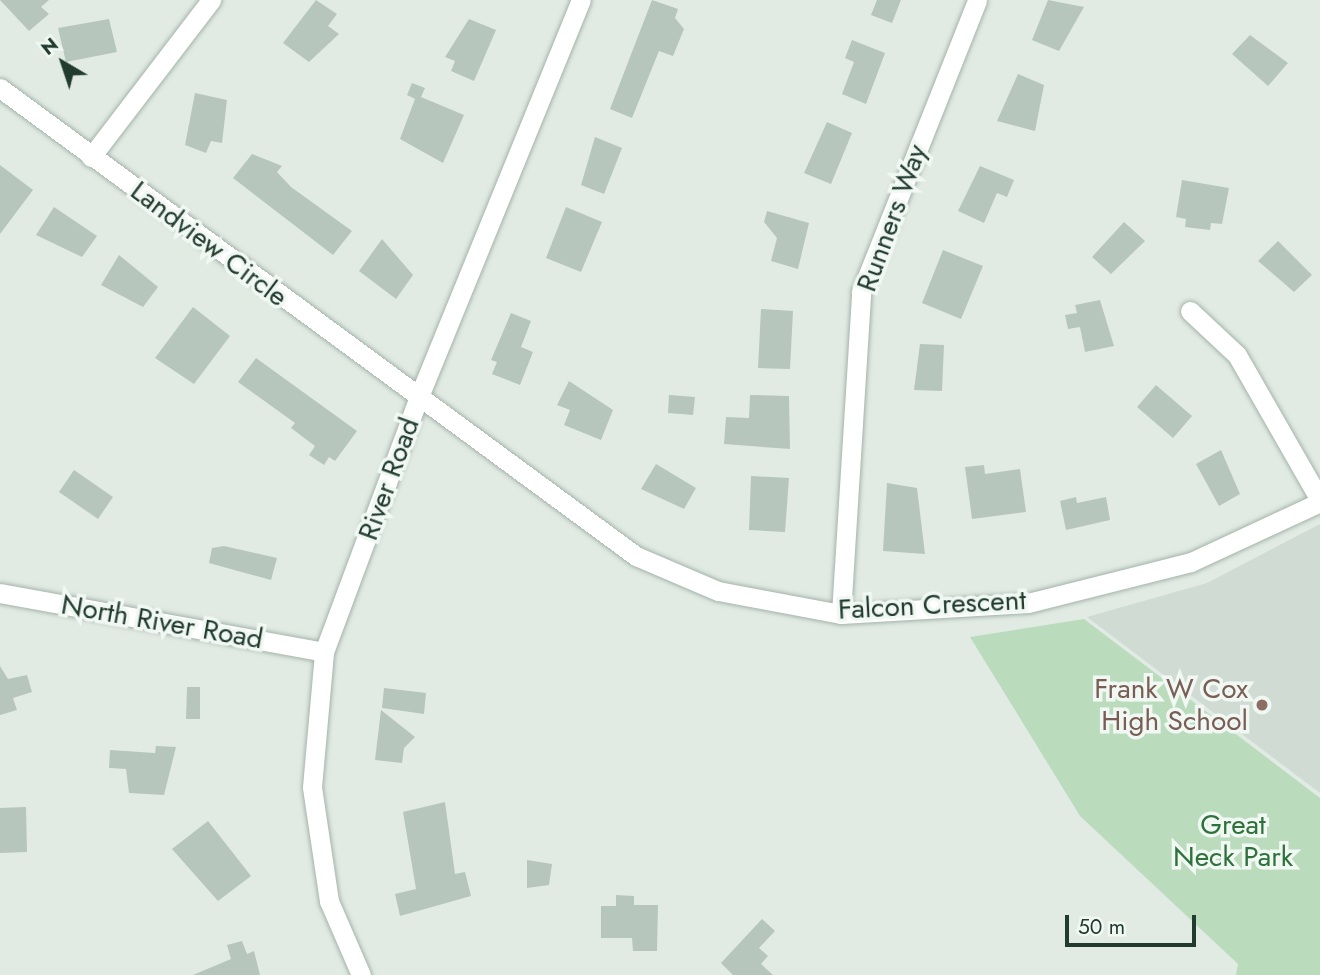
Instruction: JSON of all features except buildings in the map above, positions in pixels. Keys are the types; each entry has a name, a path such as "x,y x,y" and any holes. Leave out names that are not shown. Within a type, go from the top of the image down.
{"street":[{"path":"91,156 211,0"},
{"name":"River Road","path":"362,975 329,901 312,787 324,652 418,399 581,0"},
{"name":"Runners Way","path":"841,614 862,292 977,0"},
{"name":"Landview Circle","path":"0,88 418,399"},
{"path":"1190,312 1237,355 1320,501"},
{"name":"Falcon Crescent","path":"418,399 636,556 718,591 841,614 1028,603 1191,562 1320,501"},
{"name":"North River Road","path":"0,593 324,652"}],"shaded area":[{"name":"Frank W Cox High School","path":"1320,524 1320,793 1087,617 1207,583"}],"green space":[{"name":"Great Neck Park","path":"1084,619 1320,798 1320,975 1236,975 1238,964 1080,816 970,637"}],"place":[{"name":"Frank W Cox High School","path":"1262,705"}]}
